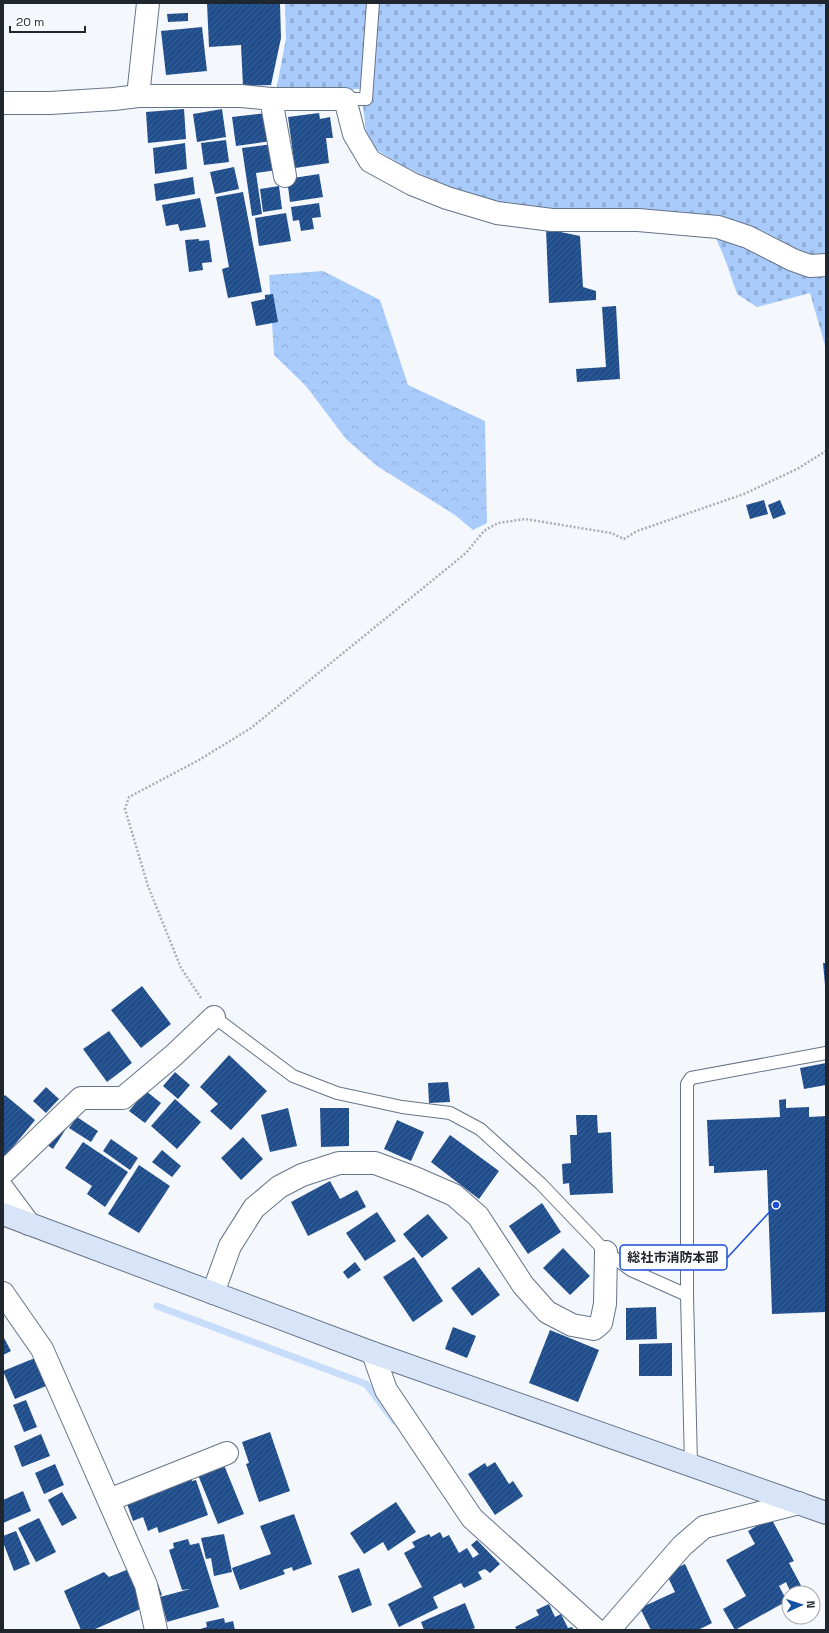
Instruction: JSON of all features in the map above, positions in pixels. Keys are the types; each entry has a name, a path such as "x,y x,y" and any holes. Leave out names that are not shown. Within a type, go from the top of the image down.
{"street":[{"path":"138,96 148,3"},
{"path":"3,103 57,102 114,99 138,96 241,96 271,99 345,99 354,134 370,161 412,184 447,198 497,213 552,220 638,220 718,227 748,237 798,262 810,266 826,265"},
{"path":"271,99 285,176"},
{"path":"3,1173 81,1098 123,1098 174,1055 214,1017"},
{"path":"213,1293 230,1246 254,1208 284,1184 302,1175 339,1163 376,1163 454,1195 478,1216 523,1285 547,1312 572,1325 594,1329 601,1323 605,1304 606,1252"},
{"path":"3,1188 29,1224"},
{"path":"3,1214 373,1353 826,1513"},
{"path":"3,1293 42,1349 146,1585 156,1630"},
{"path":"373,1353 386,1390 472,1518 596,1630"},
{"path":"109,1500 227,1453"},
{"path":"610,1630 682,1546 704,1527 799,1503"}],"lane":[{"path":"345,99 366,99 373,3"},
{"path":"214,1017 293,1076 337,1093 402,1107 450,1113 480,1129 541,1184 606,1252 632,1270 687,1295"},
{"path":"691,1465 687,1295 687,1084 691,1078 826,1053"}],"path":[{"path":"214,1017 181,968 148,886 125,809 129,798 200,760 251,728 466,553 484,530 498,523 525,519 611,533 624,539 637,531 744,494 797,469 826,451"}],"green space":[{"path":"285,3 826,3 826,349 810,293 757,307 737,294 725,259 707,218 549,212 480,199 405,167 375,149 366,131 361,89 276,91 286,39"},
{"path":"323,271 380,300 408,385 485,421 487,523 473,530 455,515 377,466 346,439 306,386 274,355 269,275"}],"building":[{"path":"207,3 280,3 281,38 271,85 243,86 241,45 209,47"},
{"path":"188,13 188,21 168,22 167,14"},
{"path":"202,27 207,71 166,75 161,31"},
{"path":"184,109 186,139 148,143 146,112"},
{"path":"222,109 226,137 197,142 193,114"},
{"path":"267,113 271,141 236,146 232,117"},
{"path":"319,113 320,119 330,117 333,138 326,138 329,163 295,168 288,117"},
{"path":"226,140 229,162 204,165 201,143"},
{"path":"185,143 187,169 155,174 153,148"},
{"path":"273,144 277,170 256,173 262,214 252,216 242,148"},
{"path":"234,167 239,189 215,194 210,172"},
{"path":"319,174 323,197 290,202 287,179"},
{"path":"193,177 195,194 156,201 154,184"},
{"path":"279,186 282,209 263,212 260,189"},
{"path":"243,192 262,292 228,298 222,269 229,267 216,197"},
{"path":"200,198 206,227 180,231 178,224 166,226 162,205"},
{"path":"319,203 321,217 312,218 314,229 301,231 299,220 293,221 291,207"},
{"path":"286,213 291,241 259,246 255,218"},
{"path":"546,229 580,236 583,287 596,291 596,300 549,303"},
{"path":"199,239 199,241 209,240 212,262 202,263 203,270 189,272 185,240"},
{"path":"273,294 278,322 256,326 251,302 265,299 265,295"},
{"path":"616,306 620,379 577,382 576,369 606,367 602,307"},
{"path":"764,500 768,514 750,519 746,505"},
{"path":"780,500 786,514 773,519 768,505"},
{"path":"823,963 826,963 826,985 825,985"},
{"path":"142,986 171,1024 141,1048 111,1010"},
{"path":"109,1031 132,1063 107,1082 83,1049"},
{"path":"229,1055 267,1091 231,1130 210,1111 218,1104 200,1087"},
{"path":"826,1063 826,1085 804,1089 800,1068"},
{"path":"175,1072 190,1085 178,1099 163,1086"},
{"path":"448,1082 450,1102 429,1103 428,1083"},
{"path":"46,1087 59,1099 46,1113 33,1101"},
{"path":"146,1091 161,1103 145,1123 129,1111"},
{"path":"5,1095 35,1120 4,1158 3,1097"},
{"path":"175,1099 201,1122 177,1149 151,1126"},
{"path":"786,1099 786,1108 809,1107 809,1117 826,1116 826,1312 772,1314 767,1170 714,1173 714,1166 709,1166 707,1120 780,1117 779,1100"},
{"path":"288,1108 297,1146 270,1152 261,1115"},
{"path":"320,1108 349,1108 349,1146 321,1147"},
{"path":"576,1115 597,1115 598,1133 611,1132 613,1193 570,1195 569,1183 563,1184 562,1164 571,1163 570,1135 577,1135"},
{"path":"77,1117 98,1131 91,1142 69,1128"},
{"path":"397,1120 424,1132 411,1161 384,1149"},
{"path":"69,1124 53,1149 43,1142"},
{"path":"450,1135 499,1171 479,1199 431,1162"},
{"path":"243,1137 263,1159 241,1180 221,1158"},
{"path":"111,1139 138,1158 130,1170 103,1151"},
{"path":"83,1142 128,1172 105,1207 87,1194 92,1186 65,1168"},
{"path":"162,1150 181,1166 172,1177 152,1162"},
{"path":"139,1165 170,1186 139,1233 108,1214"},
{"path":"330,1181 340,1199 357,1190 366,1207 308,1236 291,1202"},
{"path":"542,1203 561,1232 528,1254 509,1226"},
{"path":"377,1212 396,1241 365,1261 346,1233"},
{"path":"428,1214 448,1238 422,1258 403,1234"},
{"path":"563,1248 590,1276 570,1295 543,1268"},
{"path":"414,1257 443,1301 413,1322 383,1277"},
{"path":"355,1262 361,1270 348,1279 343,1272"},
{"path":"479,1267 500,1295 472,1316 451,1288"},
{"path":"656,1307 657,1339 626,1340 626,1308"},
{"path":"453,1327 476,1336 467,1358 445,1349"},
{"path":"550,1330 599,1350 578,1402 529,1383"},
{"path":"3,1336 11,1351 3,1355"},
{"path":"672,1343 672,1376 639,1376 639,1344"},
{"path":"35,1358 46,1386 15,1399 3,1371"},
{"path":"26,1400 37,1427 24,1432 13,1405"},
{"path":"270,1432 290,1491 259,1502 246,1464 249,1463 242,1442"},
{"path":"41,1434 50,1456 22,1467 14,1446"},
{"path":"495,1462 509,1484 513,1481 523,1496 495,1515 468,1474 485,1463 487,1467"},
{"path":"55,1464 64,1485 44,1494 35,1473"},
{"path":"224,1465 244,1514 218,1524 198,1475"},
{"path":"190,1474 192,1481 196,1480 208,1515 159,1533 157,1527 148,1531 143,1517 133,1521 125,1498"},
{"path":"23,1491 31,1511 3,1523 3,1500"},
{"path":"62,1492 77,1518 62,1526 48,1500"},
{"path":"396,1502 416,1532 388,1551 383,1542 364,1554 350,1533"},
{"path":"294,1514 312,1564 293,1571 292,1567 283,1570 285,1574 240,1590 232,1568 271,1554 260,1526"},
{"path":"39,1518 56,1552 36,1562 18,1528"},
{"path":"771,1518 794,1561 789,1563 801,1585 787,1585 786,1582 779,1586 781,1590 781,1604 735,1630 723,1609 746,1596 726,1560 755,1544 748,1531"},
{"path":"16,1531 30,1564 14,1571 3,1542 3,1536"},
{"path":"440,1532 443,1538 449,1535 459,1553 467,1548 473,1558 479,1554 471,1545 477,1540 500,1564 490,1573 485,1569 478,1572 482,1579 464,1588 461,1583 433,1597 438,1608 399,1627 388,1604 422,1587 404,1553 415,1547 412,1542 429,1534 431,1537"},
{"path":"224,1534 232,1572 214,1576 211,1558 206,1559 201,1538"},
{"path":"188,1539 190,1545 199,1543 219,1607 167,1622 160,1597 190,1589 182,1590 169,1550 174,1548 173,1543"},
{"path":"685,1564 712,1623 698,1630 651,1630 640,1608 675,1592 666,1573"},
{"path":"359,1568 372,1605 352,1613 338,1576"},
{"path":"129,1569 145,1607 93,1630 81,1630 64,1591 104,1572 109,1577"},
{"path":"158,1584 162,1595 156,1597 153,1586"},
{"path":"465,1603 475,1628 470,1630 424,1630 421,1622"},
{"path":"549,1604 555,1617 561,1614 568,1628 572,1627 574,1630 517,1630 515,1627 539,1615 536,1610"},
{"path":"224,1618 225,1623 233,1621 235,1630 197,1630 207,1627 206,1622"}],"waterway":[{"path":"157,1306 366,1384 394,1421"}],"place":[{"name":"総社市消防本部","path":"776,1205"}]}
